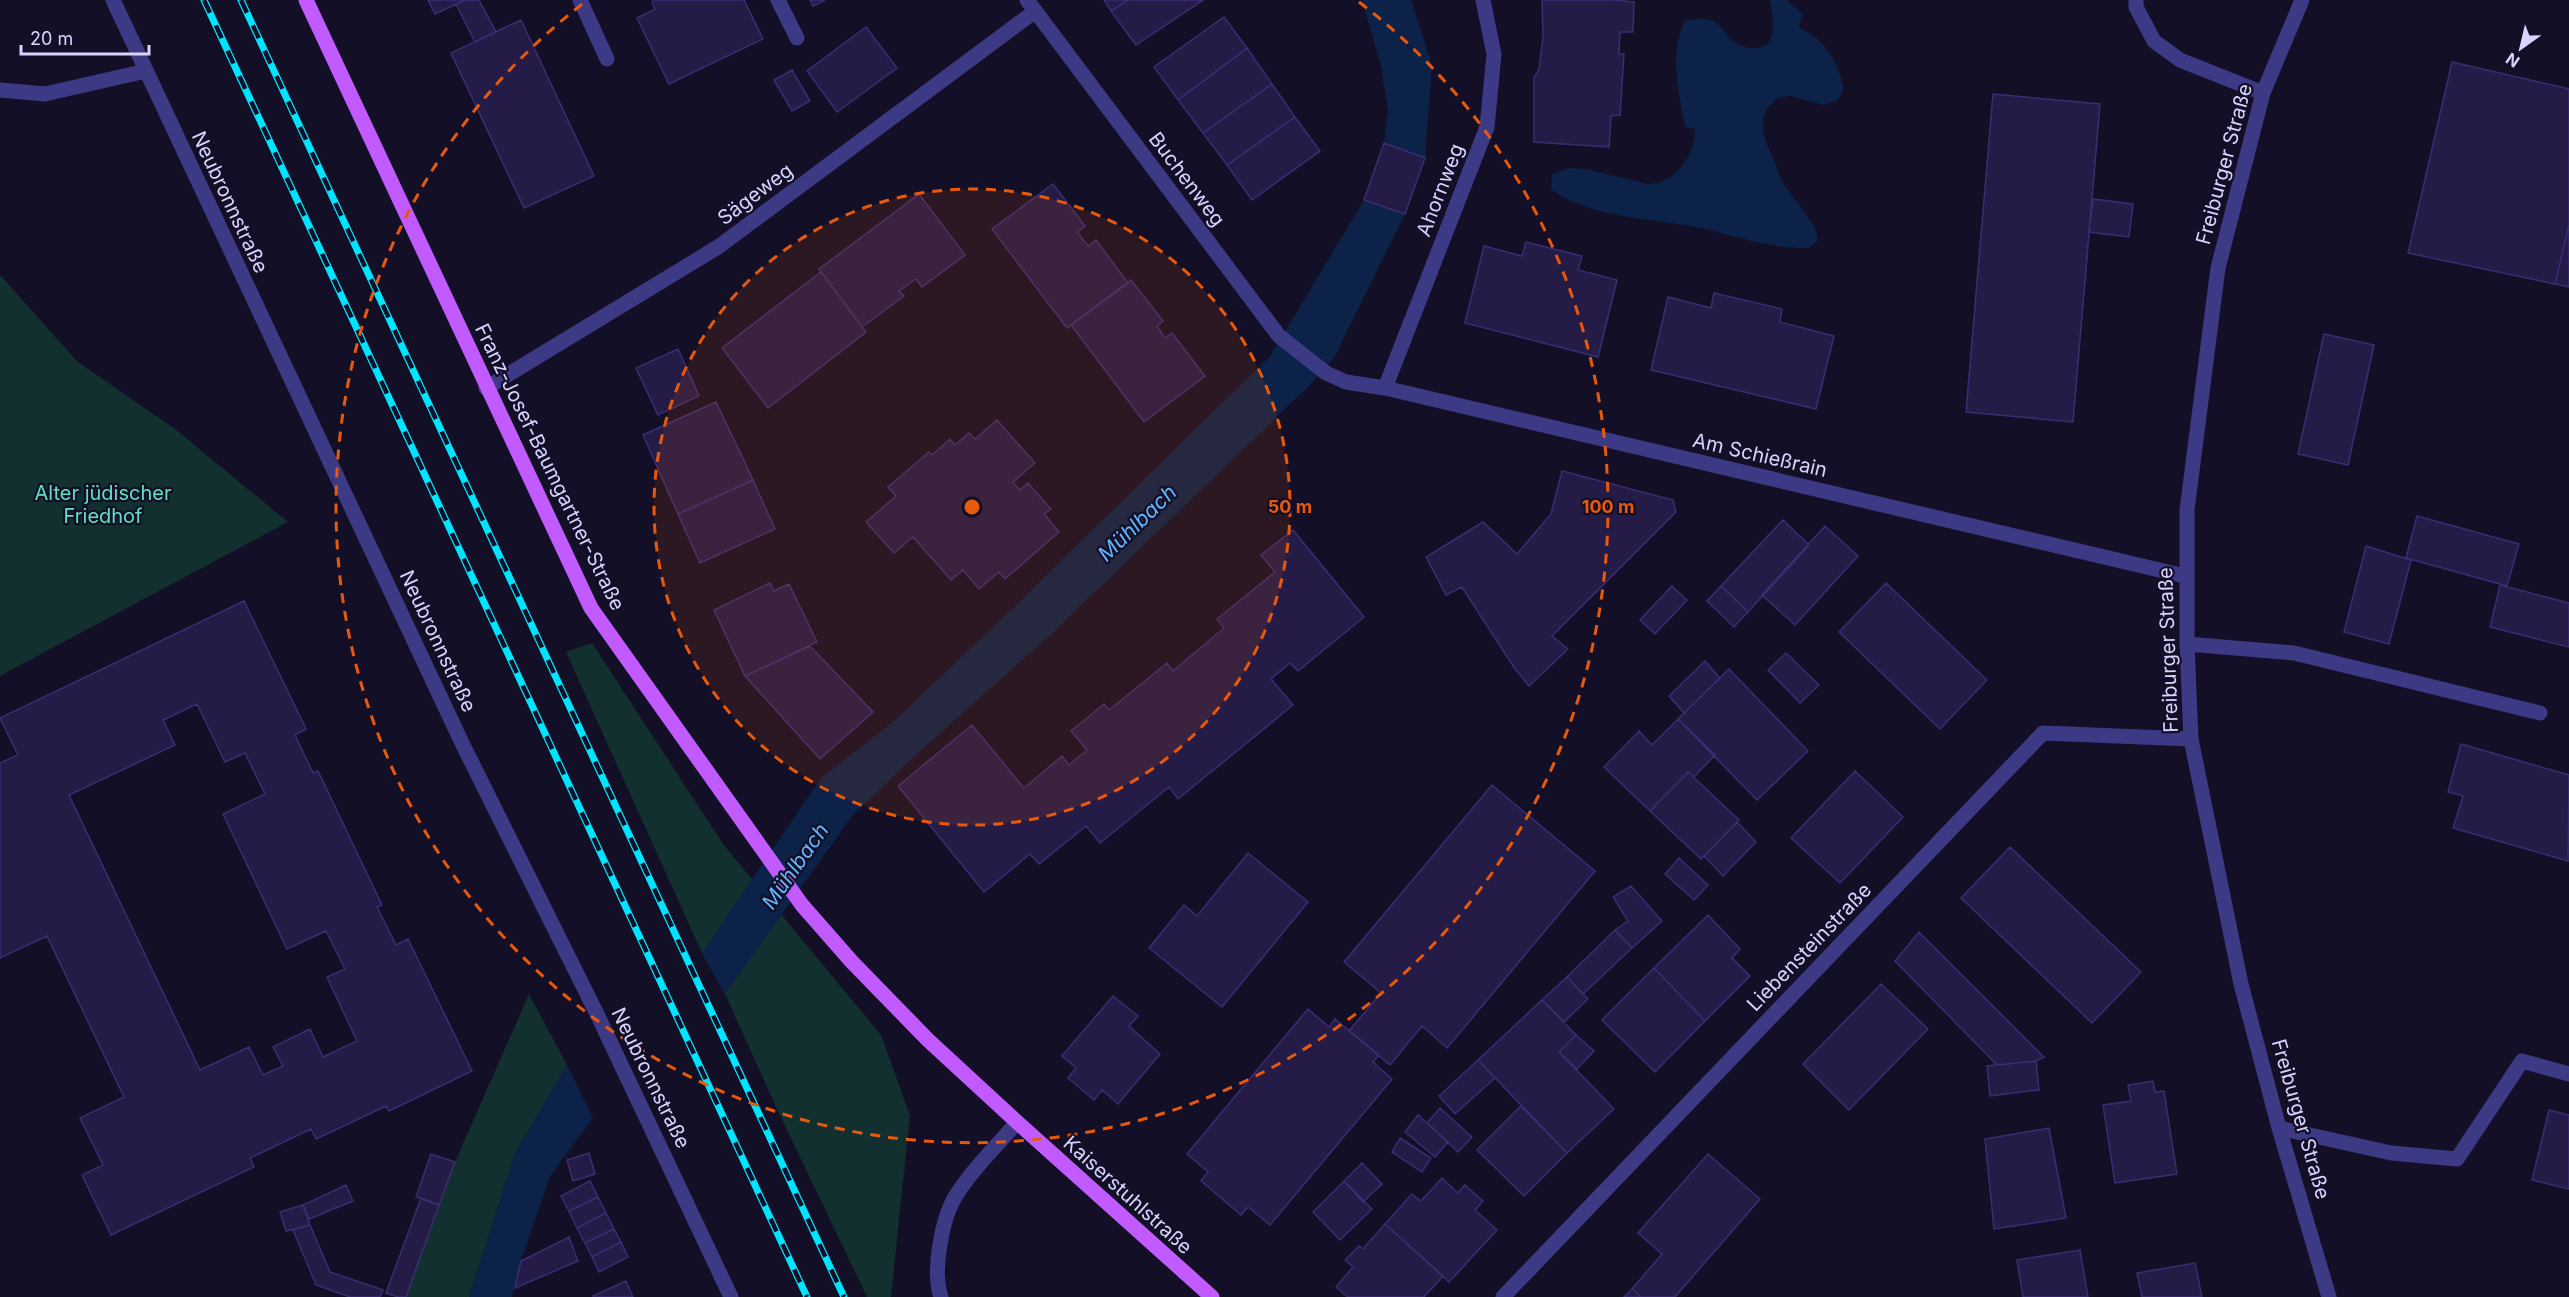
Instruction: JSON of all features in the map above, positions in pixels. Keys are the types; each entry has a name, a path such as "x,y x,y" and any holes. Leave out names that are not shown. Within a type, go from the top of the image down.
{"main road":[{"name":"Franz-Josef-Baumgartner-Straße","path":"306,0 591,609 800,902 852,962 928,1040 1017,1122"},
{"name":"Kaiserstuhlstraße","path":"1017,1122 1212,1297"}],"street":[{"name":"Neubronnstraße","path":"113,0 462,743 608,1037 731,1297"},
{"path":"580,0 607,59"},
{"path":"778,0 797,38"},
{"name":"Ahornweg","path":"1385,388 1487,127 1494,54 1483,0"},
{"path":"2136,0 2136,7 2154,41 2180,60 2263,93"},
{"name":"Freiburger Straße","path":"2302,0 2263,93 2218,268 2191,471 2186,576 2187,644 2191,739 2241,984 2279,1128 2330,1297"},
{"name":"Sägeweg","path":"486,388 718,247 1031,6"},
{"name":"Buchenweg","path":"1031,6 1279,336 1326,373"},
{"path":"0,90 45,94 146,72"},
{"name":"Am Schießrain","path":"1326,373 1346,382 1385,388 2186,576"},
{"path":"2187,644 2294,653 2540,713"},
{"name":"Liebensteinstraße","path":"1503,1297 2043,733 2191,739"},
{"path":"2279,1128 2391,1154 2457,1159 2522,1061 2569,1074"},
{"path":"941,1297 937,1268 940,1242 956,1195 1017,1122"}],"green space":[{"name":"Alter jüdischer Friedhof","path":"0,275 78,362 175,429 288,522 0,676"},
{"path":"592,643 723,844 881,1035 910,1115 891,1297 867,1297 725,994 702,953 566,652"},
{"path":"529,994 567,1065 515,1153 469,1297 406,1297 455,1162"}],"water":[{"path":"1362,0 1411,0 1432,65 1425,158 1384,143 1388,110 1381,66"},
{"path":"1770,0 1787,0 1803,14 1799,27 1816,38 1829,52 1838,69 1844,89 1837,101 1823,105 1790,96 1776,99 1767,109 1763,120 1763,134 1783,183 1815,227 1818,240 1809,248 1768,244 1701,228 1605,212 1568,200 1551,190 1552,175 1568,168 1586,169 1648,184 1658,183 1675,173 1688,157 1695,129 1685,127 1676,73 1677,46 1685,21 1710,20 1720,26 1736,43 1747,48 1758,48 1765,46 1772,35"},
{"name":"Mühlbach","path":"1364,200 1405,214 1334,358 1307,388 1047,638 919,752 853,815 725,994 702,953 821,778 894,721 1011,610 1271,355"},
{"path":"567,1065 593,1118 550,1176 521,1261 512,1297 469,1297 515,1153"}],"building":[{"path":"428,0 465,0 435,14"},
{"path":"465,0 479,0 496,32 475,42 456,4"},
{"path":"655,0 744,0 763,39 669,84 637,18 655,9 652,2"},
{"path":"810,0 825,0 813,6"},
{"path":"1104,0 1128,0 1111,11"},
{"path":"1128,0 1203,0 1136,45 1111,11"},
{"path":"1542,0 1634,2 1633,32 1620,32 1619,54 1624,54 1620,115 1611,116 1609,147 1534,142 1534,77 1539,70 1543,36"},
{"path":"1224,17 1247,48 1178,100 1154,67"},
{"path":"521,20 594,176 524,208 451,53"},
{"path":"866,27 897,68 837,112 807,71"},
{"path":"1247,48 1272,84 1203,133 1178,100"},
{"path":"2452,62 2569,89 2569,225 2555,284 2408,253"},
{"path":"792,70 810,101 792,111 774,80"},
{"path":"1272,84 1295,117 1227,165 1203,133"},
{"path":"1993,94 2100,104 2073,422 1966,412"},
{"path":"1295,117 1320,151 1252,200 1227,165"},
{"path":"1384,143 1425,158 1405,214 1364,200"},
{"path":"1053,184 1085,226 1077,232 1088,246 1096,240 1128,283 1067,328 992,229"},
{"path":"919,194 965,255 922,287 916,279 899,291 904,296 862,327 819,269"},
{"path":"2093,199 2133,204 2129,237 2089,232"},
{"path":"2569,225 2569,287 2555,284"},
{"path":"1526,242 1582,256 1578,270 1617,280 1598,357 1465,323 1484,246 1522,256"},
{"path":"821,272 866,332 768,408 722,348"},
{"path":"1131,280 1163,321 1157,326 1165,338 1172,333 1205,376 1144,422 1071,325"},
{"path":"1714,293 1782,309 1780,322 1834,336 1816,409 1651,370 1668,297 1711,308"},
{"path":"2324,334 2374,345 2348,465 2298,454"},
{"path":"678,349 699,396 658,415 636,368"},
{"path":"716,402 753,480 678,514 643,435"},
{"path":"997,420 1035,463 1013,482 1020,490 1028,483 1051,509 1044,514 1059,532 1005,579 999,572 979,589 963,570 951,580 913,537 894,553 866,522 896,496 888,487 929,452 932,455 950,439 955,445 969,433 975,439"},
{"path":"1562,471 1673,500 1676,512 1552,636 1568,649 1529,686 1515,669 1462,587 1446,595 1426,557 1483,522 1517,554 1551,514"},
{"path":"753,480 775,529 700,563 678,514"},
{"path":"2417,516 2519,544 2507,586 2406,558"},
{"path":"1783,520 1809,545 1748,612 1721,586"},
{"path":"1825,526 1858,556 1795,625 1762,595"},
{"path":"1293,530 1364,617 1298,671 1290,663 1271,679 1293,705 1178,799 1169,787 1100,843 1086,826 1039,864 1030,854 984,892 898,786 972,725 1024,788 1062,756 1069,765 1087,750 1071,731 1104,704 1109,710 1167,663 1173,671 1224,628 1217,619 1275,572 1261,555"},
{"path":"2366,546 2411,560 2389,644 2344,632"},
{"path":"770,583 774,591 789,584 817,642 745,676 714,610"},
{"path":"1886,583 1987,680 1940,729 1839,632"},
{"path":"2500,585 2569,603 2569,647 2490,627"},
{"path":"1672,586 1687,600 1655,634 1640,620"},
{"path":"1721,586 1748,612 1734,627 1707,601"},
{"path":"244,601 306,729 295,735 313,773 318,771 382,905 377,907 396,945 408,939 472,1071 389,1111 386,1106 316,1139 311,1129 250,1158 254,1167 111,1235 82,1175 103,1165 80,1118 124,1097 47,936 0,958 0,763 18,755 0,718","holes":["197,704 225,762 245,753 265,794 223,814 287,949 326,931 345,969 327,977 357,1041 323,1057 310,1029 273,1047 283,1066 263,1075 249,1047 200,1070 69,795 175,745 163,720"]},
{"path":"810,646 873,712 820,759 745,676"},
{"path":"1786,653 1819,685 1800,703 1768,670"},
{"path":"1705,661 1720,678 1684,713 1669,696"},
{"path":"1729,669 1808,751 1757,800 1678,719"},
{"path":"1678,719 1715,755 1694,777 1688,772 1650,811 1604,767 1639,731 1652,745"},
{"path":"2461,744 2569,775 2568,861 2453,828 2463,796 2448,792"},
{"path":"1855,771 1903,817 1840,883 1791,838"},
{"path":"1688,772 1739,820 1701,859 1650,811"},
{"path":"1492,785 1595,871 1447,1048 1422,1026 1390,1065 1349,1031 1381,993 1344,962"},
{"path":"1737,822 1756,842 1723,876 1704,856"},
{"path":"2010,847 2141,972 2092,1023 1961,898"},
{"path":"1248,853 1308,902 1222,1007 1149,948 1184,905 1197,916"},
{"path":"1679,858 1708,885 1694,900 1665,874"},
{"path":"1631,886 1662,921 1632,948 1615,930 1628,921 1613,897"},
{"path":"1708,915 1740,949 1732,958 1750,976 1705,1021 1654,968"},
{"path":"1615,930 1632,948 1583,994 1567,977"},
{"path":"1919,932 2044,1057 2036,1061 1997,1065 1895,961"},
{"path":"1654,968 1705,1021 1655,1072 1602,1020"},
{"path":"1567,977 1588,999 1564,1022 1542,1000"},
{"path":"1881,984 1928,1029 1849,1110 1803,1064"},
{"path":"1113,996 1138,1016 1129,1026 1160,1054 1118,1104 1102,1090 1094,1100 1068,1078 1076,1068 1062,1056"},
{"path":"1542,1000 1576,1035 1559,1052 1614,1109 1567,1153 1478,1060"},
{"path":"1308,1009 1329,1027 1335,1019 1379,1055 1373,1062 1392,1079 1270,1225 1248,1207 1241,1215 1201,1181 1208,1172 1187,1154"},
{"path":"1576,1035 1594,1051 1577,1069 1559,1052"},
{"path":"1478,1060 1495,1078 1455,1114 1439,1096"},
{"path":"2036,1061 2039,1090 1990,1096 1987,1066"},
{"path":"2153,1081 2155,1092 2164,1091 2177,1174 2115,1183 2103,1105 2131,1101 2128,1085"},
{"path":"1521,1106 1567,1153 1524,1196 1477,1150"},
{"path":"1440,1108 1472,1137 1458,1152 1427,1123"},
{"path":"2549,1110 2569,1115 2569,1189 2532,1180"},
{"path":"1418,1115 1448,1142 1435,1157 1405,1132"},
{"path":"2049,1128 2066,1218 1994,1229 1985,1139"},
{"path":"1400,1138 1431,1158 1422,1172 1392,1152"},
{"path":"589,1153 595,1174 573,1181 567,1160"},
{"path":"431,1154 455,1162 439,1205 416,1197"},
{"path":"1708,1154 1760,1199 1675,1297 1641,1297 1632,1289 1662,1254 1638,1233"},
{"path":"1362,1163 1382,1184 1363,1202 1344,1181"},
{"path":"1442,1178 1458,1193 1465,1185 1483,1201 1475,1210 1497,1230 1449,1282 1385,1224 1412,1194 1421,1201"},
{"path":"590,1181 598,1197 569,1211 561,1196"},
{"path":"1344,1181 1372,1209 1340,1240 1313,1212"},
{"path":"346,1185 353,1201 309,1219 303,1205"},
{"path":"598,1197 606,1213 577,1228 569,1211"},
{"path":"421,1198 439,1205 406,1297 398,1297 386,1293"},
{"path":"303,1205 310,1225 286,1231 280,1212"},
{"path":"606,1213 614,1229 585,1243 577,1228"},
{"path":"1385,1224 1443,1276 1424,1297 1348,1297 1336,1287 1353,1267 1345,1260 1359,1246 1363,1249"},
{"path":"310,1225 330,1272 383,1290 380,1297 350,1297 316,1285 293,1230"},
{"path":"614,1229 621,1242 592,1257 585,1243"},
{"path":"569,1237 578,1261 515,1288 521,1261"},
{"path":"621,1242 628,1257 599,1272 592,1257"},
{"path":"2080,1250 2088,1297 2023,1297 2017,1260"},
{"path":"2195,1263 2202,1297 2142,1297 2137,1273"},
{"path":"626,1281 633,1297 593,1297 593,1296"},
{"path":"1632,1289 1641,1297 1624,1297"}],"railway":[{"path":"204,0 807,1297"},
{"path":"241,0 844,1297"}]}
